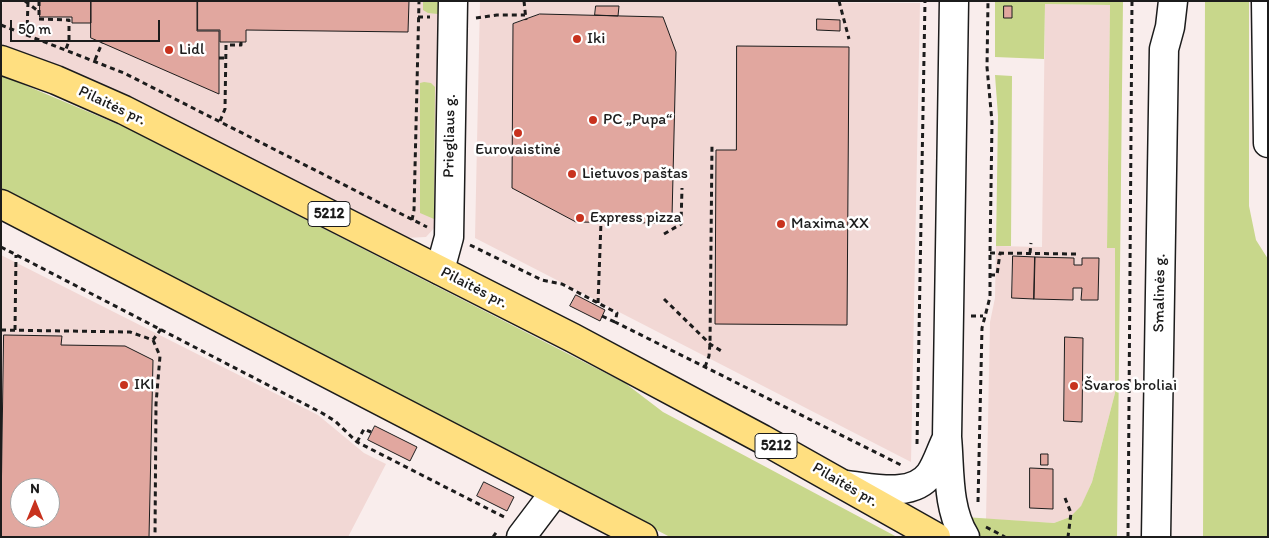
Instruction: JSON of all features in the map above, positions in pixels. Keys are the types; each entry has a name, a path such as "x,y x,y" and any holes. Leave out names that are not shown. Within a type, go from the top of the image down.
{"main road":[{"name":"Pilaitės pr.","path":"1,60 56,80 124,110 582,342 845,484 936,537"},
{"path":"1,204 643,537"}],"street":[{"name":"Priegliaus g.","path":"440,270 449,237 453,1"},
{"path":"954,1 947,437 951,497 956,522 974,530"},
{"name":"Smalinės g.","path":"1157,1 1158,28 1164,50"},
{"name":"Smalinės g.","path":"1156,537 1164,50 1170,27 1173,1"},
{"path":"1266,1 1268,143"},
{"path":"845,484 899,489 913,486 930,474 947,437"},
{"path":"524,532 555,492"}],"path":[{"path":"39,1 39,19 69,20 69,42 66,49"},
{"path":"412,220 414,210 419,1"},
{"path":"475,18 497,14 526,17 524,1"},
{"path":"839,1 849,40"},
{"path":"917,454 925,1"},
{"path":"980,510 978,496 982,328 990,297 992,122 987,67 988,1"},
{"path":"1128,537 1132,1"},
{"path":"27,2 39,11"},
{"path":"27,2 27,34"},
{"path":"220,121 225,109 226,45 241,46 241,42"},
{"path":"95,60 102,43"},
{"path":"219,58 226,58"},
{"path":"705,367 710,356 712,145"},
{"path":"664,234 681,224 682,188"},
{"path":"598,303 601,222"},
{"path":"1030,243 1030,253"},
{"path":"1,247 322,413 335,421 357,442 524,532"},
{"path":"990,253 1077,254"},
{"path":"990,275 997,275 1000,253"},
{"path":"15,330 16,255"},
{"path":"664,299 710,344 723,352"},
{"path":"602,316 616,322"},
{"path":"153,340 161,329"},
{"path":"1,330 130,332 153,340 160,356 156,404 155,537"},
{"path":"357,442 364,429 372,432"},
{"path":"1065,498 1071,513 1068,537"},
{"path":"974,530 986,526 1005,537"}],"shaded area":[{"path":"4,1 440,1 436,226 426,237 405,238 129,96 1,46 1,7"},
{"path":"480,1 920,3 911,462 475,238"},
{"path":"1045,4 1110,5 1107,248 1115,248 1115,393 1092,482 1081,507 1070,517 1054,523 986,519 990,322 995,298 996,246 1042,247"},
{"path":"1,255 318,415 364,453 386,464 348,537 1,537"}],"green space":[{"path":"423,1 439,1 438,14 428,13 423,10"},
{"path":"995,1 1123,1 1117,537 979,537 964,517 1054,523 1070,517 1081,506 1092,482 1115,393 1115,248 1107,248 1110,5 1045,4 1044,59 995,57"},
{"path":"1205,1 1249,1 1249,206 1256,240 1268,259 1268,537 1203,537"},
{"path":"1,75 129,129 625,383 663,412 897,537 670,537 1,189"},
{"path":"995,75 1012,76 1011,246 996,246 998,116"},
{"path":"420,83 431,83 435,87 434,219 420,213"}],"building":[{"path":"40,1 91,1 91,23 72,23 72,17 40,17"},
{"name":"Lidl","path":"91,1 197,1 197,31 219,31 219,94 91,38"},
{"path":"198,1 409,1 408,32 246,30 246,42 220,42 220,30 198,30"},
{"path":"596,6 619,6 618,16 595,15"},
{"path":"1004,6 1012,6 1012,18 1004,18"},
{"name":"PC „Pupa“","path":"540,14 663,17 676,52 672,217 657,223 576,222 512,188 513,24"},
{"path":"817,19 840,20 840,31 817,30"},
{"name":"Maxima XX","path":"737,46 849,47 847,325 715,324 716,150 736,150"},
{"path":"1013,256 1035,257 1034,299 1012,298"},
{"path":"1035,257 1074,258 1074,265 1082,265 1082,258 1099,258 1098,300 1081,300 1082,288 1073,288 1073,300 1034,299"},
{"path":"576,295 605,310 600,321 570,306"},
{"path":"4,335 62,336 61,345 125,346 153,360 149,537 1,537"},
{"name":"Švaros broliai","path":"1065,337 1083,338 1082,422 1064,421"},
{"path":"375,426 417,447 410,461 368,440"},
{"path":"1041,454 1048,454 1048,465 1041,465"},
{"path":"1030,468 1053,469 1053,509 1030,508"},
{"path":"484,482 514,497 507,511 477,496"}],"place":[{"name":"Iki","path":"577,39"},
{"name":"Lidl","path":"169,50"},
{"name":"PC „Pupa“","path":"593,120"},
{"name":"Eurovaistinė","path":"518,133"},
{"name":"Lietuvos paštas","path":"572,174"},
{"name":"Express pizza","path":"580,218"},
{"name":"Maxima XX","path":"781,224"},
{"name":"IKI","path":"124,385"},
{"name":"Švaros broliai","path":"1074,386"}]}
